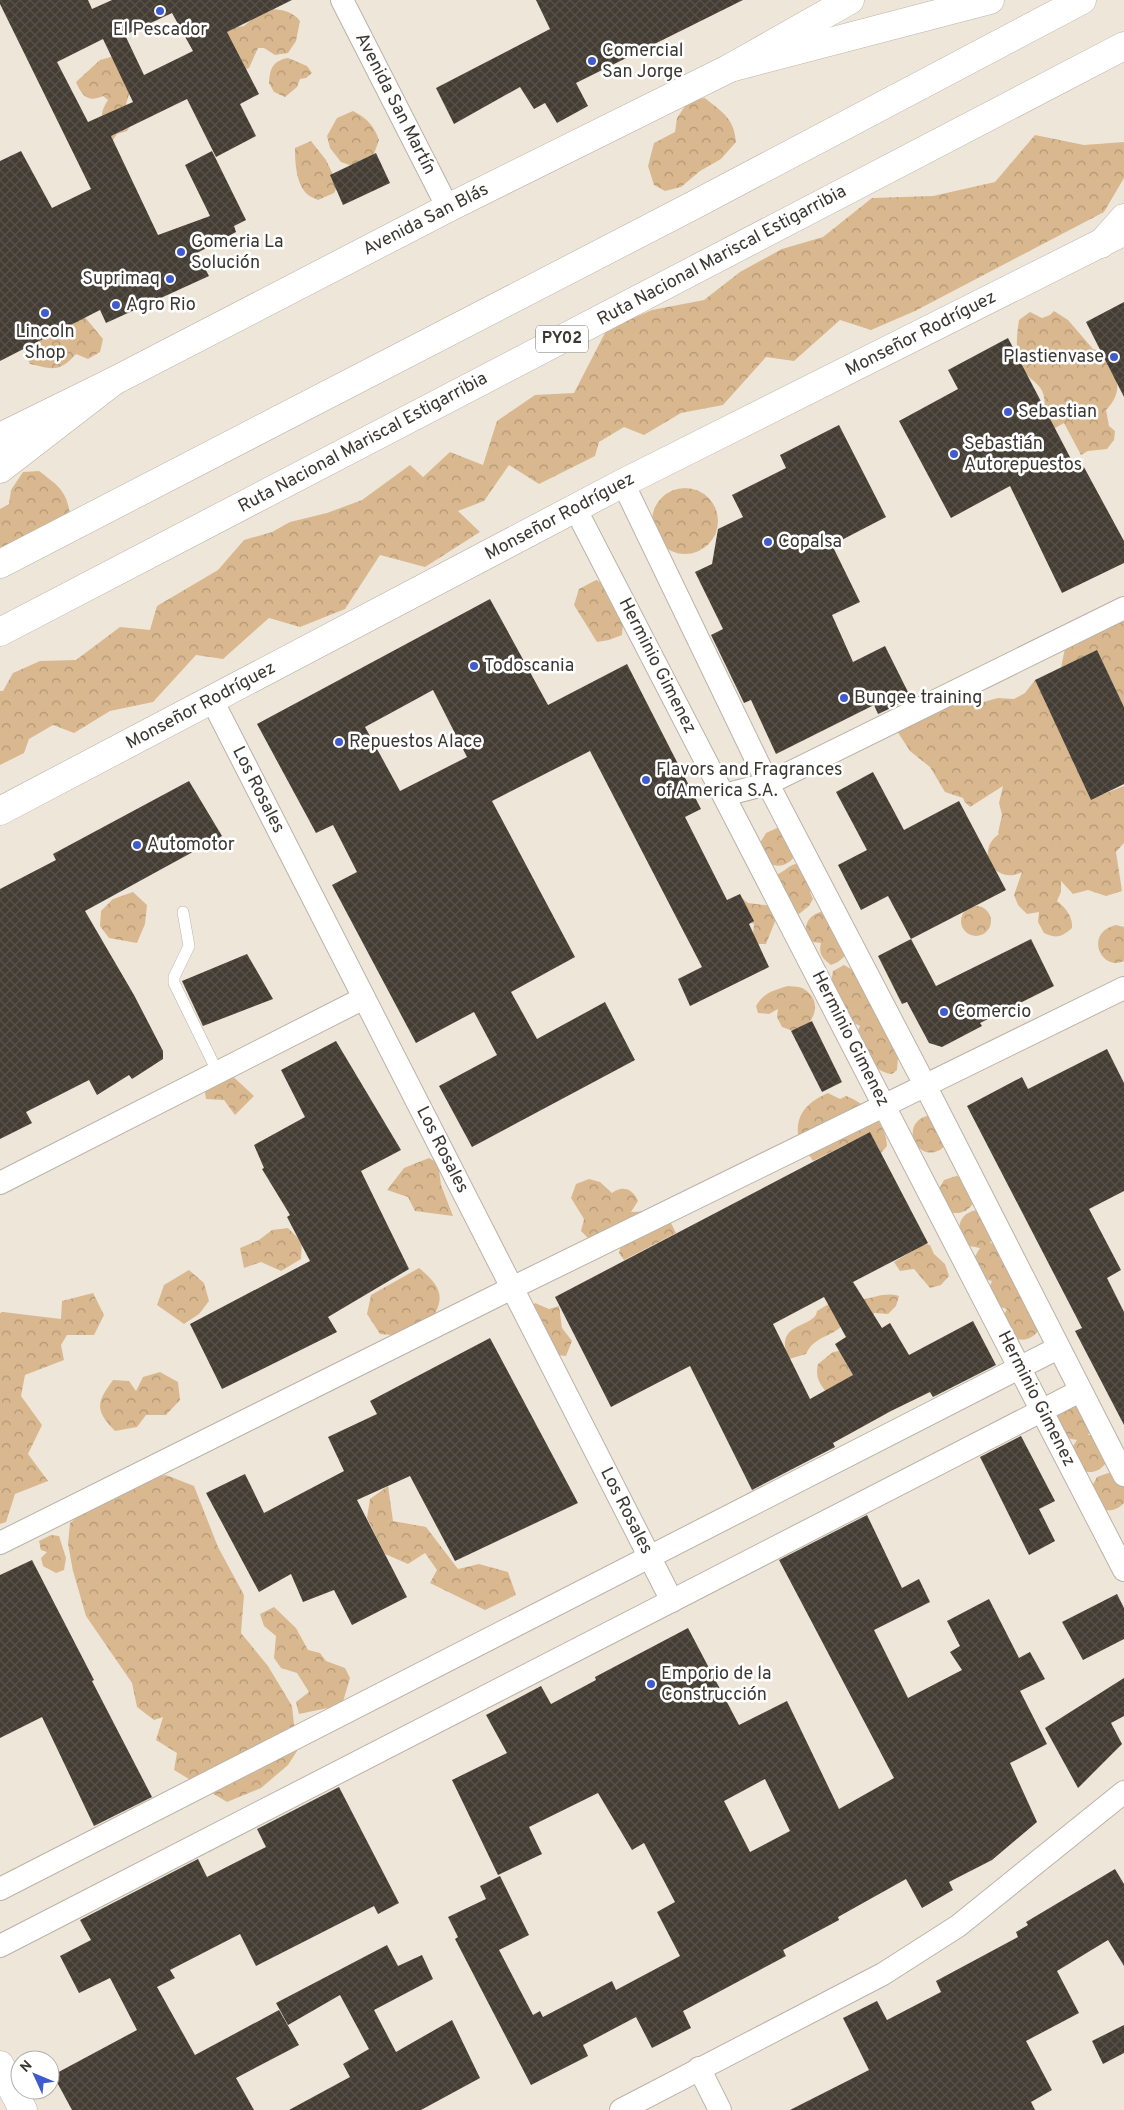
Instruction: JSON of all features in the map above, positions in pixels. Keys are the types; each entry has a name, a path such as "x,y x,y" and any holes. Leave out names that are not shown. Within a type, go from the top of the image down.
{"main road":[{"name":"Avenida San Blás","path":"0,437 114,381 448,208 730,68 850,0"},
{"path":"730,68 990,0"},
{"path":"0,564 702,200 1082,0"},
{"name":"Ruta Nacional Mariscal Estigarribia","path":"0,632 1124,46"},
{"path":"1112,238 1124,218"},
{"name":"Monseñor Rodríguez","path":"0,811 575,508 1112,238"},
{"path":"0,468 114,381"},
{"path":"0,2065 23,2110"}],"street":[{"name":"Avenida San Martín","path":"342,0 448,208"},
{"path":"622,484 768,784 925,1085 1124,1475"},
{"name":"Herminio Gimenez","path":"575,508 1124,1570"},
{"path":"724,796 768,784 1124,608"},
{"name":"Los Rosales","path":"212,700 672,1601"},
{"path":"0,1543 512,1288 1124,988"},
{"path":"0,1183 364,998"},
{"path":"0,1889 1058,1348"},
{"path":"0,1946 1080,1391"},
{"path":"621,2110 883,1974 958,1926 1124,1792"},
{"path":"700,2068 720,2110"}],"lane":[{"path":"183,912 189,946 174,977 174,983 218,1073"}],"green space":[{"path":"264,9 284,10 300,21 296,41 288,53 275,55 264,48 258,48 249,68 241,71 224,36 230,28 244,26"},
{"path":"114,56 132,85 126,104 133,121 127,131 117,134 113,140 104,125 102,116 104,106 108,100 103,96 93,99 86,97 76,82 100,60"},
{"path":"288,58 307,66 312,73 306,78 300,79 297,87 285,97 274,92 269,83 273,66 278,61"},
{"path":"705,98 730,121 736,142 721,159 700,171 681,187 665,191 654,185 648,166 654,143 675,132 677,118 689,100"},
{"path":"353,111 369,123 379,140 371,162 352,166 341,162 330,148 327,136 337,118"},
{"path":"1035,135 1084,145 1124,142 1124,178 1104,212 915,311 871,330 840,320 794,361 766,357 723,405 681,413 644,435 624,427 599,442 595,456 539,484 509,465 484,501 458,511 480,532 425,567 380,555 345,609 300,627 269,618 223,659 196,655 153,702 110,711 74,733 53,725 29,739 24,753 0,765 0,691 3,691 13,673 40,661 76,660 120,627 150,630 157,606 218,570 244,540 272,532 290,522 327,513 362,500 410,465 423,477 450,452 483,465 497,421 535,395 574,393 607,329 652,310 704,300 740,272 782,249 823,237 872,198 933,196 995,182"},
{"path":"311,141 326,160 338,185 334,193 318,200 303,190 298,179 296,166 295,148"},
{"path":"68,308 84,316 103,339 100,352 88,359 76,354 65,364 55,368 30,364 24,352 33,342 46,338"},
{"path":"1054,311 1068,320 1093,349 1109,354 1116,378 1117,391 1112,403 1106,410 1109,426 1115,431 1114,440 1107,449 1088,451 1081,455 1064,423 1039,437 1036,416 1045,408 1045,400 1041,389 1020,365 1017,346 1018,325 1019,320 1030,312 1042,318"},
{"path":"39,471 56,484 64,494 70,515 0,563 0,509 9,504 11,490 23,472"},
{"path":"678,488 692,488 704,493 713,502 718,514 716,534 709,545 692,554 678,554 666,549 657,540 652,528 652,514 657,502 666,493"},
{"path":"596,580 608,586 623,623 622,635 597,642 574,605 579,589"},
{"path":"1124,614 1124,707 1097,651 1061,668 1067,638"},
{"path":"1035,680 1091,799 1124,786 1124,843 1116,852 1122,891 1106,896 1088,890 1073,894 1061,881 1061,892 1057,901 1068,913 1072,928 1062,935 1055,936 1044,933 1038,922 1039,912 1027,914 1018,905 1014,895 1022,872 1012,875 996,871 988,857 988,849 992,841 999,834 1002,815 999,803 1003,786 970,807 963,798 945,792 930,767 910,751 891,722 955,703 976,704 998,698 1014,699 1025,693"},
{"path":"777,828 784,829 796,854 788,863 777,866 769,864 760,843 766,833"},
{"path":"795,864 804,866 814,886 810,892 813,899 809,906 799,914 791,910 776,875"},
{"path":"133,892 147,905 145,924 137,943 109,938 100,926 101,911 113,899"},
{"path":"742,898 748,903 773,906 776,919 766,944 756,944 753,936 754,924 744,920 733,900"},
{"path":"976,906 987,910 991,921 987,932 976,936 965,932 961,921 965,910"},
{"path":"820,912 829,914 846,955 831,965 822,956 820,950 821,943 813,942 805,933 809,920"},
{"path":"1116,925 1124,927 1124,961 1115,963 1108,961 1102,956 1098,942 1100,935 1106,929"},
{"path":"844,965 856,972 860,985 865,985 898,1057 897,1070 892,1074 874,1065 857,1033 860,1026 844,1018 831,981 833,971"},
{"path":"788,986 804,989 814,1000 815,1006 812,1019 796,1032 782,1027 777,1017 778,1009 769,1014 758,1013 756,1006 766,995"},
{"path":"227,1071 254,1096 235,1115 224,1100 206,1099 204,1085"},
{"path":"828,1093 840,1099 846,1096 854,1099 868,1109 879,1123 886,1138 887,1146 881,1153 870,1132 813,1161 798,1134 799,1119 805,1108"},
{"path":"931,1115 945,1146 935,1152 927,1152 915,1142 913,1134 914,1126 920,1119"},
{"path":"429,1158 438,1163 441,1185 453,1216 415,1211 408,1197 387,1190 404,1168"},
{"path":"956,1176 962,1177 974,1202 963,1212 956,1213 948,1212 938,1191 944,1180"},
{"path":"589,1179 600,1182 612,1193 620,1189 630,1191 638,1201 631,1212 651,1211 667,1215 676,1233 624,1260 619,1253 623,1237 589,1239 581,1231 584,1219 571,1198 576,1184"},
{"path":"977,1210 995,1236 990,1243 998,1244 1026,1297 1023,1302 1028,1303 1040,1328 1035,1335 1028,1339 1013,1338 1003,1317 1007,1309 1000,1307 990,1286 992,1281 984,1279 974,1258 980,1248 969,1246 959,1231 960,1223 964,1217 969,1212"},
{"path":"288,1228 302,1242 301,1259 281,1271 261,1262 244,1268 240,1248 259,1240 272,1230"},
{"path":"924,1244 930,1245 934,1254 945,1264 949,1276 941,1285 930,1288 914,1269 900,1271 894,1262"},
{"path":"419,1268 435,1284 439,1292 440,1299 435,1314 422,1332 403,1336 380,1334 367,1314 371,1295"},
{"path":"189,1270 204,1283 209,1301 199,1314 184,1324 157,1305 164,1285"},
{"path":"853,1292 864,1299 885,1295 899,1296 896,1306 888,1314 874,1313 874,1315 862,1322 845,1323 835,1332 814,1343 806,1354 789,1359 785,1347 786,1338 790,1332 815,1317 817,1311 842,1296"},
{"path":"93,1293 104,1315 94,1335 67,1335 61,1345 64,1360 25,1375 21,1396 42,1425 28,1454 48,1481 15,1494 6,1522 0,1524 0,1313 61,1319 62,1301"},
{"path":"535,1303 549,1309 559,1306 562,1328 572,1341 566,1356 556,1355 531,1308"},
{"path":"839,1351 853,1375 827,1393 818,1380 818,1364 833,1352"},
{"path":"160,1372 178,1382 180,1400 166,1415 146,1415 137,1427 115,1431 108,1424 101,1412 100,1406 103,1395 113,1380 129,1381 136,1391 143,1377"},
{"path":"1074,1402 1093,1428 1088,1435 1095,1436 1107,1461 1096,1471 1081,1471 1071,1449 1077,1440 1066,1438 1057,1417 1059,1412"},
{"path":"1108,1473 1114,1474 1124,1481 1124,1503 1116,1509 1110,1510 1100,1509 1091,1488 1097,1477"},
{"path":"166,1475 194,1486 218,1547 244,1595 241,1633 268,1666 292,1706 297,1751 288,1765 261,1788 227,1802 174,1770 177,1753 156,1740 163,1717 154,1720 137,1707 132,1683 86,1616 73,1571 68,1544 70,1523 118,1484"},
{"path":"388,1486 393,1521 426,1527 458,1569 479,1564 508,1572 516,1595 485,1610 430,1583 437,1570 425,1553 408,1564 385,1554 367,1518 370,1499"},
{"path":"51,1535 59,1536 66,1558 64,1570 56,1573 43,1566 41,1558 47,1552 41,1550 39,1541"},
{"path":"274,1607 296,1628 308,1650 320,1653 326,1661 345,1668 350,1678 342,1705 299,1714 296,1702 309,1692 297,1673 281,1668 274,1658 276,1636 264,1626 260,1614"}],"building":[{"path":"0,0 88,0 92,9 112,0 292,0 227,32 259,94 240,104 256,136 216,157 187,99 111,136 158,235 210,216 185,165 212,151 246,220 234,226 236,232 197,253 209,276 106,323 100,310 0,361 0,161 21,151 52,208 91,189 0,4","holes":["172,13 193,51 144,75 125,35","103,39 133,102 88,122 57,62"]},
{"path":"536,0 743,0 576,83 588,106 557,123 545,103 534,109 520,87 454,124 436,88 550,29"},
{"path":"376,153 390,183 343,205 330,175"},
{"name":"Plastienvase","path":"1124,302 1124,397 1086,322"},
{"path":"1008,338 1072,461 1079,458 1124,541 1124,563 1062,593 1010,486 951,518 899,421 958,389 948,370"},
{"path":"839,425 886,517 832,545 860,602 832,615 853,662 885,646 910,696 901,700 902,703 878,714 874,705 776,754 751,700 744,703 711,635 723,629 695,572 712,564 718,529 743,517 732,495 786,468 780,455"},
{"path":"490,599 548,705 627,664 701,809 685,817 727,900 740,894 754,921 749,924 769,967 690,1006 678,979 702,967 590,751 492,801 575,957 511,992 537,1039 605,1002 635,1060 472,1147 439,1086 497,1055 474,1012 416,1043 332,885 357,872 333,825 316,833 257,724","holes":["433,690 467,757 400,791 365,727"]},
{"path":"1097,650 1124,707 1124,784 1091,800 1035,680"},
{"path":"873,772 904,830 959,801 1006,890 911,939 888,896 861,910 838,865 867,850 836,792"},
{"path":"189,781 222,836 85,911 134,995 163,1051 163,1059 132,1079 129,1075 97,1095 89,1080 26,1112 32,1123 0,1139 0,889 56,860 53,854"},
{"path":"911,939 936,986 1031,939 1054,986 980,1023 982,1026 942,1047 929,1043 907,1002 902,1004 878,956"},
{"path":"247,954 273,999 203,1026 182,981"},
{"path":"812,1021 842,1082 822,1092 791,1031"},
{"path":"336,1041 401,1150 361,1171 409,1269 328,1317 337,1332 222,1389 190,1324 310,1261 287,1217 290,1215 262,1169 264,1168 254,1145 305,1117 281,1070"},
{"path":"1107,1049 1124,1083 1124,1191 1089,1209 1121,1270 1107,1278 1124,1312 1124,1425 1075,1331 1082,1328 967,1106 1022,1077 1028,1089"},
{"path":"870,1132 928,1243 853,1282 882,1328 890,1323 909,1355 973,1321 996,1365 933,1397 930,1392 891,1411 833,1443 835,1447 752,1490 690,1366 611,1407 555,1297","holes":["824,1297 846,1337 835,1344 853,1375 810,1399 773,1324"]},
{"path":"490,1338 578,1503 455,1561 410,1476 357,1500 407,1597 352,1625 334,1590 303,1602 291,1574 259,1592 206,1493 245,1474 264,1513 344,1471 328,1437 377,1414 370,1401"},
{"path":"1021,1436 1055,1501 1039,1509 1055,1541 1029,1555 980,1457"},
{"path":"867,1515 902,1588 919,1579 930,1602 874,1630 908,1698 962,1670 950,1652 960,1646 947,1621 989,1599 1019,1658 1030,1652 1045,1679 1020,1691 1047,1744 1010,1763 1037,1822 992,1860 949,1882 953,1890 922,1908 906,1879 838,1917 839,1920 783,1950 786,1956 683,2011 691,2028 652,2048 636,2017 583,2045 588,2056 531,2085 455,1939 458,1937 448,1917 486,1899 480,1886 500,1876 529,1935 499,1950 533,2015 540,2011 543,2017 612,1981 616,1990 680,1956 657,1912 675,1902 644,1843 632,1850 598,1793 529,1827 542,1854 498,1875 452,1780 507,1753 486,1715 541,1686 551,1704 596,1680 595,1677 688,1628 739,1725 787,1701 839,1809 894,1778 779,1560","holes":["765,1779 790,1831 750,1852 724,1801"]},
{"path":"32,1560 152,1797 94,1826 42,1717 0,1738 0,1575"},
{"path":"1117,1594 1124,1608 1124,1639 1083,1660 1062,1622"},
{"path":"1124,1678 1124,1716 1111,1723 1122,1744 1078,1788 1045,1728"},
{"path":"339,1787 399,1903 378,1914 374,1906 256,1966 240,1934 170,1970 175,1978 157,1987 195,2055 279,2010 299,2045 236,2078 254,2110 72,2110 60,2088 60,2071 137,2030 110,1978 79,1993 60,1956 91,1940 80,1920 198,1859 207,1877 266,1847 257,1829"},
{"path":"1115,1869 1124,1884 1124,1966 1108,1940 1057,1971 1079,2013 1026,2041 1052,2090 1031,2102 1035,2110 790,2110 869,2070 843,2018 877,2001 887,2020 941,1992 936,1981 1018,1937 1016,1932 1028,1925 1026,1922"},
{"path":"387,1945 398,1966 422,1955 433,1979 374,2010 396,2052 452,2020 480,2078 421,2110 289,2110 350,2077 343,2064 369,2049 340,1995 288,2025 276,2003"},
{"path":"1124,2025 1124,2053 1103,2064 1092,2041"}],"place":[{"name":"El Pescador","path":"160,11"},
{"name":"Comercial San Jorge","path":"592,61"},
{"name":"Gomeria La Solución","path":"181,252"},
{"name":"Suprimaq","path":"170,279"},
{"name":"Agro Rio","path":"116,305"},
{"name":"Lincoln Shop","path":"45,313"},
{"name":"Plastienvase","path":"1114,357"},
{"name":"Sebastian","path":"1008,412"},
{"name":"Sebastián Autorepuestos","path":"954,454"},
{"name":"Copalsa","path":"768,542"},
{"name":"Todoscania","path":"474,666"},
{"name":"Bungee training","path":"844,698"},
{"name":"Repuestos Alace","path":"339,742"},
{"name":"Flavors and Fragrances of America S.A.","path":"646,780"},
{"name":"Automotor","path":"137,845"},
{"name":"Comercio","path":"944,1012"},
{"name":"Emporio de la Construcción","path":"651,1684"}]}
